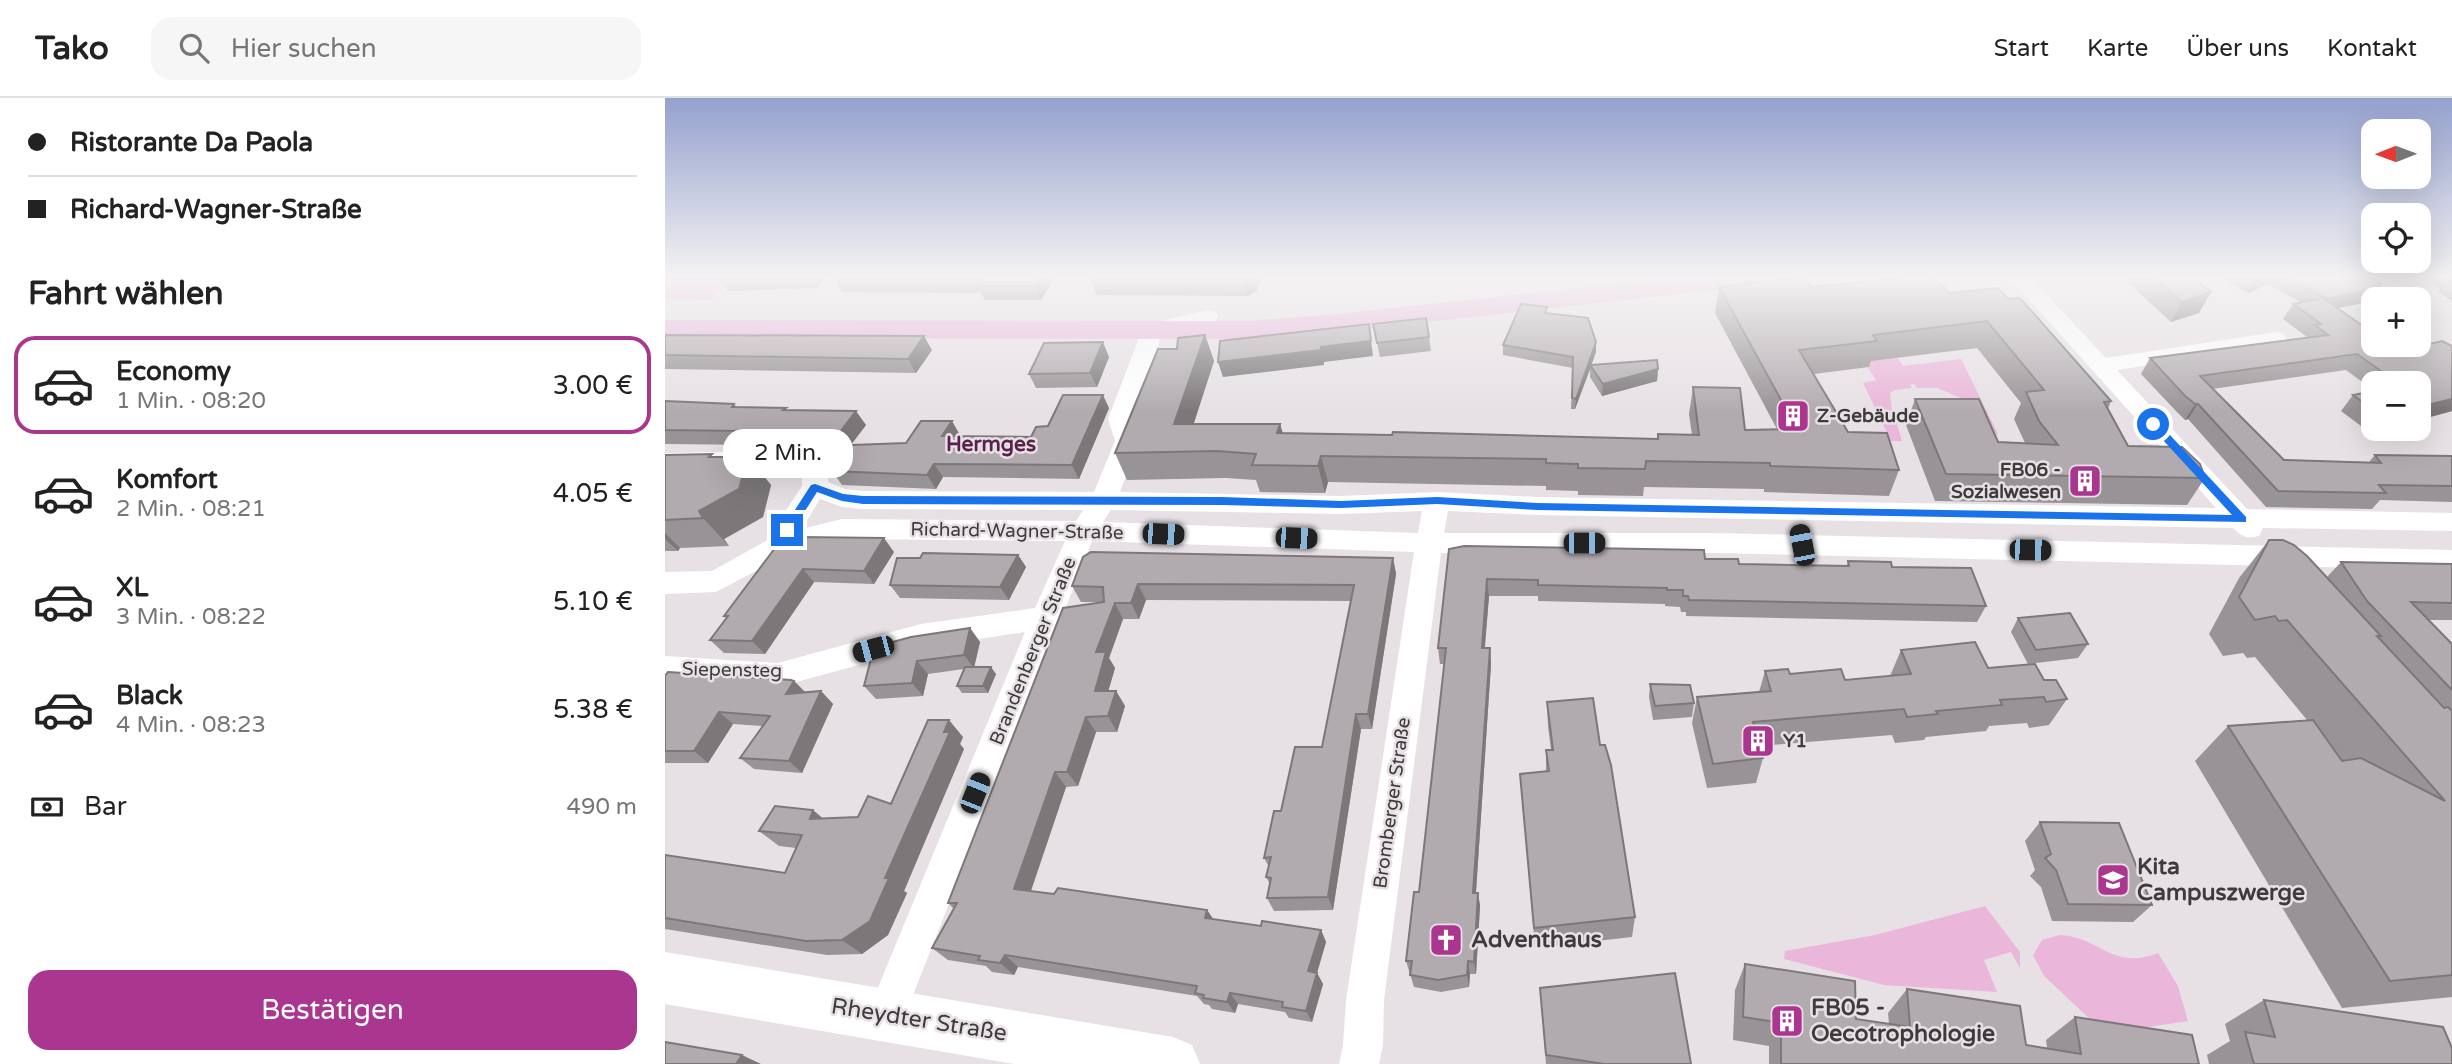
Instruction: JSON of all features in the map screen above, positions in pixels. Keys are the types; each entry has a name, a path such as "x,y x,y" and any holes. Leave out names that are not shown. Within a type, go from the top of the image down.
{"main road":[{"path":"665,330 1247,330 1345,322"},
{"name":"Rheydter Straße","path":"665,978 1173,1064"}],"street":[{"path":"1153,330 1184,322"},
{"path":"2060,322 2304,588"},
{"name":"Brandenberger Straße","path":"886,1014 1045,618 1083,531 1103,501 1127,441 1120,419 1153,330"},
{"path":"2100,366 2276,339"},
{"path":"665,461 802,463 815,470 815,487"},
{"name":"Richard-Wagner-Straße","path":"776,548 815,487 842,498 863,500 1341,505 1437,501 1537,506 2452,523"},
{"path":"1429,542 1437,501"},
{"path":"1795,511 1802,545"},
{"name":"Richard-Wagner-Straße","path":"665,583 716,581 776,548 816,534 842,529 1083,531 1429,542 1802,545 2452,560"},
{"name":"Bromberger Straße","path":"1359,1064 1363,1045 1365,1000 1429,542"},
{"name":"Siepensteg","path":"675,669 778,675 921,636 1045,618"}],"shaded area":[{"path":"1895,354 1903,366 1961,359 1998,434 1994,437 1971,402 1937,388 1917,388 1914,384 1910,385 1912,388 1890,393 1892,411 1899,412 1902,423 1897,424 1902,441 1891,441 1863,383 1876,380 1862,358"},
{"path":"1985,906 2020,952 2020,968 2011,952 1984,960 1997,992 1884,985 1784,959 1785,951 1875,935"},
{"path":"2060,935 2086,941 2117,956 2129,958 2158,953 2178,986 2188,1021 2142,1028 2090,1019 2044,976 2033,955 2042,940"}],"building":[{"path":"1427,322 1429,337 1377,343 1373,324"},
{"path":"1513,322 1589,322 1596,342 1576,399 1572,398 1573,357 1503,345"},
{"path":"1738,322 1978,322 1873,335 1877,341 1799,350 1848,432 1887,433 1899,470 1770,466 1770,463 1646,461 1645,469 1578,468 1578,464 1546,463 1546,459 1321,456 1318,466 1252,465 1256,454 1217,451 1115,453 1158,349 1177,349 1178,338 1205,335 1174,424 1280,424 1277,433 1392,435 1393,432 1658,439 1658,434 1699,435 1693,387 1740,388 1745,430 1797,429"},
{"path":"1988,322 2041,322 2111,401 2104,402 2128,446 2182,447 2200,464 2205,478 1946,474 1915,399 1979,399 1998,442 2058,445 2039,421 2026,392 2044,390"},
{"path":"2318,322 2357,322 2361,325 2361,357 2357,354 2200,376 2284,460 2381,463 2375,455 2452,456 2452,486 2379,485 2386,493 2278,491 2198,404 2185,396 2150,358 2328,335 2315,325 2321,324"},
{"path":"1369,324 1371,341 1321,347 1321,350 1218,362 1220,341"},
{"path":"665,335 924,336 908,359 665,355"},
{"path":"2442,341 2452,346 2452,399 2431,404 2431,371 2381,371 2361,357 2431,357 2431,344"},
{"path":"1103,342 1090,373 1029,374 1044,343"},
{"path":"1657,360 1658,369 1603,384 1590,365"},
{"path":"1063,395 1103,395 1072,465 934,464 927,475 832,471 852,445 906,443 921,421 952,421 942,436 1031,437 1036,427 1048,426"},
{"path":"665,401 734,404 732,407 786,408 783,410 856,411 840,432 665,430"},
{"path":"712,454 709,457 748,457 739,489 699,511 703,518 665,520 665,455"},
{"path":"801,537 884,538 864,571 803,569 752,641 710,640 728,616 724,616 778,544"},
{"path":"2269,540 2283,540 2307,556 2444,708 2448,707 2452,711 2452,975 2390,981 2228,726 2313,720 2342,761 2361,758 2445,801 2287,620 2279,621 2275,616 2255,620 2239,597"},
{"path":"1464,546 1704,550 1705,559 1738,559 1739,564 1849,566 1848,561 1891,562 1892,567 1971,568 1986,606 1689,600 1688,596 1683,596 1683,590 1667,588 1538,585 1538,580 1487,579 1482,648 1490,648 1473,893 1478,893 1474,962 1468,961 1467,975 1438,980 1410,975 1412,961 1406,961 1414,892 1419,892 1446,648 1438,648 1449,549"},
{"path":"1091,552 1393,558 1368,714 1356,714 1328,897 1267,898 1271,878 1266,877 1271,857 1264,858 1274,811 1281,811 1295,747 1322,747 1354,585 1138,584 1131,603 1115,603 1096,652 1106,652 1095,691 1116,691 1108,716 1086,717 1067,772 1055,772 1014,889 1054,894 1058,888 1207,910 1205,918 1261,926 1262,921 1321,930 1308,971 1317,973 1306,1011 1282,1007 1283,1002 1230,993 1227,1002 1203,998 1204,995 1195,993 1197,986 1005,955 1000,963 978,960 980,956 932,948 957,903 948,903 1063,608 1104,602 1103,587 1072,586 1083,557"},
{"path":"923,553 1018,555 1000,587 890,585 897,558 920,558"},
{"path":"2341,562 2452,564 2452,603 2411,602 2452,644 2452,690 2367,601"},
{"path":"2070,613 2088,644 2036,650 2018,618"},
{"path":"970,628 964,655 917,661 912,683 864,686 874,647 911,637"},
{"path":"1975,642 1988,668 2035,664 2044,680 2056,680 2067,699 2046,702 2044,697 2000,700 2002,705 1936,711 1938,714 1907,717 1904,709 1753,722 1763,758 1713,764 1697,697 1771,691 1765,671 1788,669 1790,674 1841,669 1845,680 1911,674 1901,650"},
{"path":"965,667 991,667 983,686 957,686"},
{"path":"668,672 794,681 786,694 821,691 789,761 740,758 770,716 719,712 694,751 665,751 665,676"},
{"path":"1650,684 1690,685 1694,703 1655,706"},
{"path":"1593,698 1600,745 1605,745 1611,765 1635,917 1534,928 1520,774 1549,771 1546,750 1553,750 1547,702"},
{"path":"928,720 949,720 944,732 950,732 885,878 889,878 870,921 842,940 806,941 665,918 665,855 785,873 802,835 759,831 775,806 813,810 810,819 858,817 868,796 891,804"},
{"path":"2040,822 2119,823 2152,905 2068,904 2056,870 2045,858 2051,854"},
{"path":"1745,964 1855,981 1856,1019 1910,1027 1907,989 2020,1006 2026,1045 2081,1054 2075,1017 2192,1035 2199,1064 1781,1064 1781,1023 1743,1017"},
{"path":"1675,973 1691,1064 1604,1064 1546,1055 1540,988"},
{"path":"2264,1000 2443,1027 2452,1048 2452,1064 2254,1064 2245,1032 2275,1037"},
{"path":"665,1042 742,1055 736,1064 665,1064"}],"place":[{"name":"Z-Gebäude","path":"1793,416"},
{"name":"FB06 - Sozialwesen","path":"2085,481"},
{"name":"Y1","path":"1758,741"},
{"name":"Kita Campuszwerge","path":"2113,880"},
{"name":"Adventhaus","path":"1446,940"},
{"name":"FB05 - Oecotrophologie","path":"1787,1021"}],"district":[{"name":"Hermges","path":"991,444"}],"route":[{"path":"787,530 815,487 842,498 863,500 1222,501 1341,505 1437,501 1537,506 2242,519 2153,424"}]}
